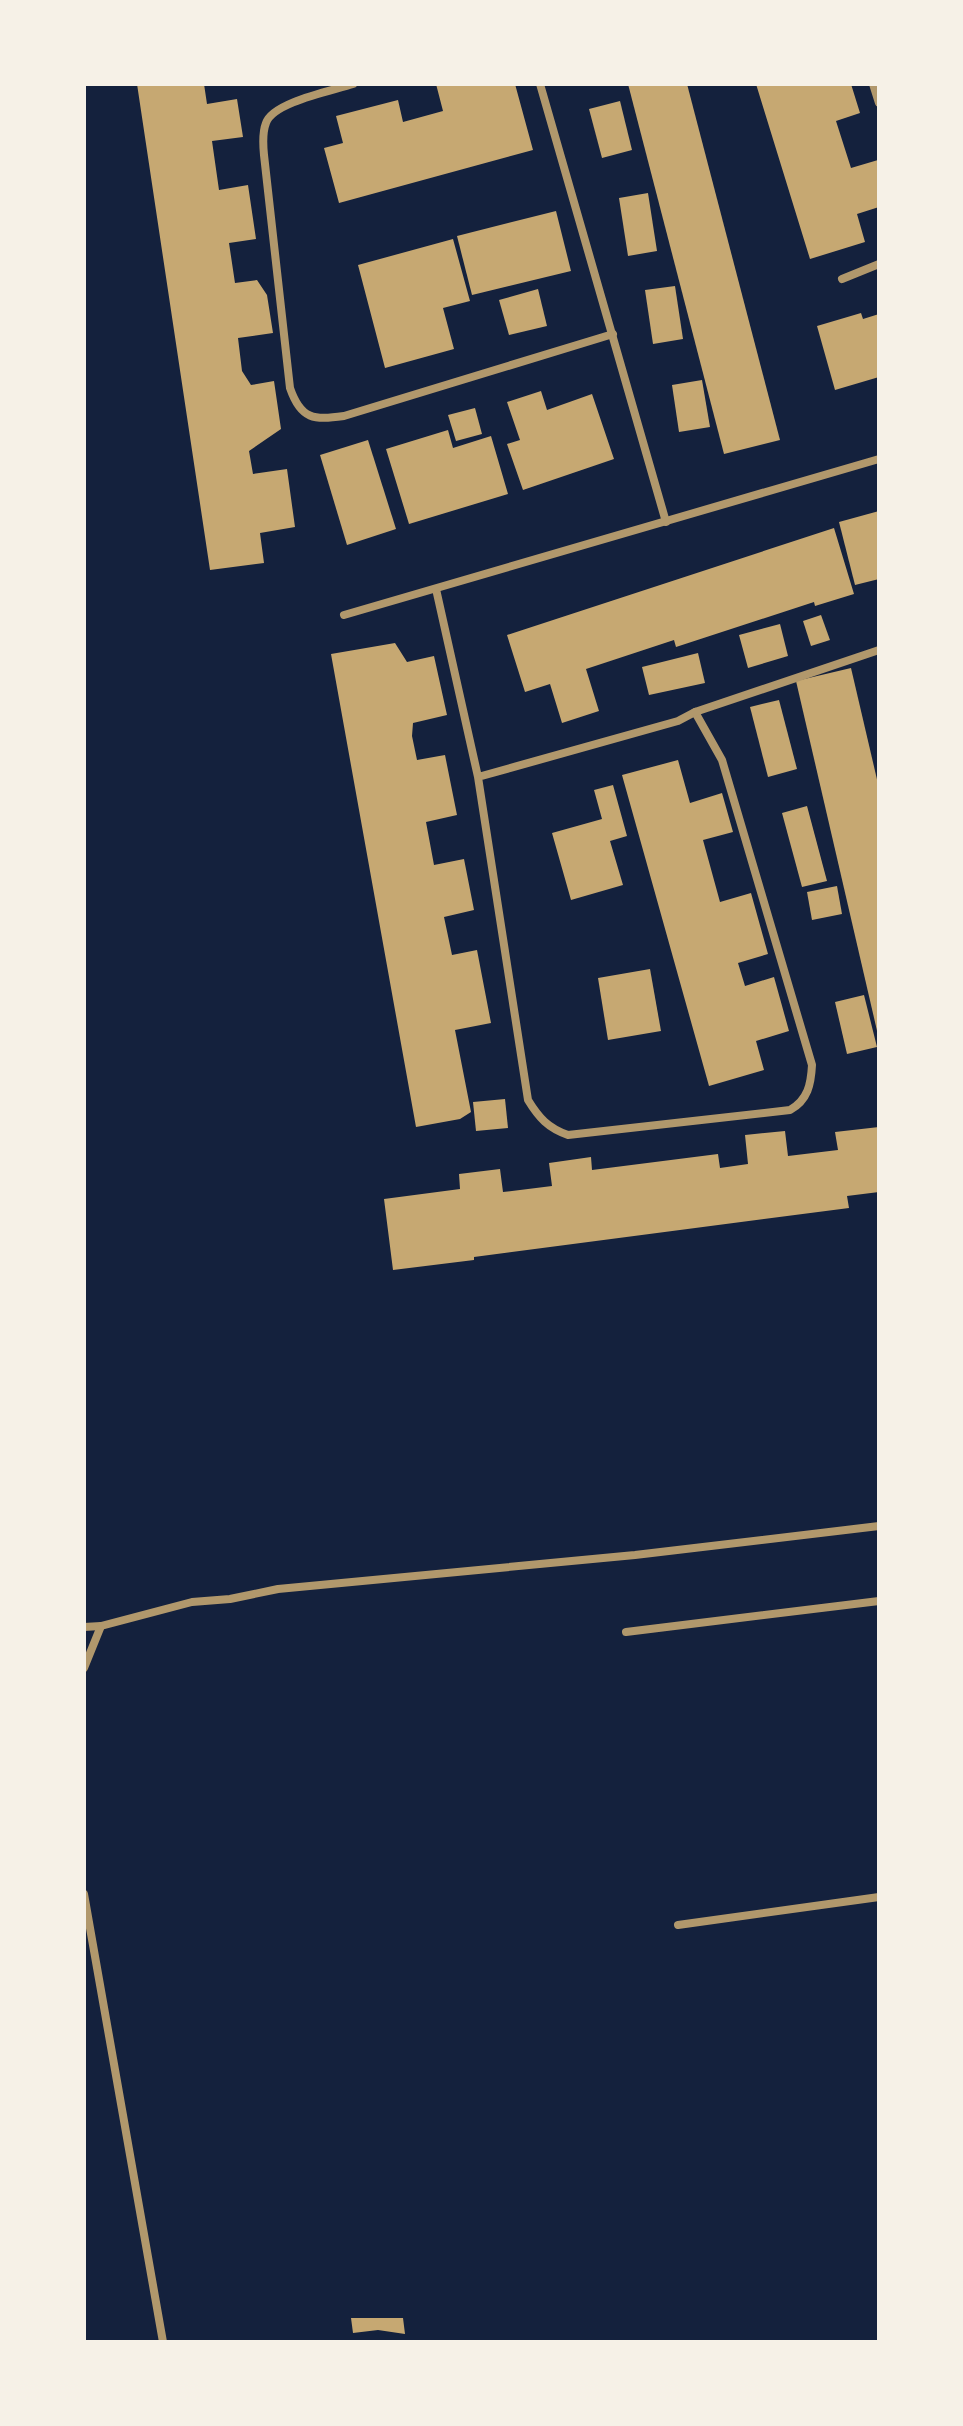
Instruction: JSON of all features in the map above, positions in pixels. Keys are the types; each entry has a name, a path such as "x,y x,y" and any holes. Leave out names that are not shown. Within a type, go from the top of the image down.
{"street":[{"path":"353,84 281,106 270,114 265,123 264,155 290,388 300,410 311,417 325,419 344,416 613,334"},
{"path":"540,84 666,522"},
{"path":"873,84 879,103"},
{"path":"842,279 879,264"},
{"path":"344,615 879,459"},
{"path":"436,589 478,777 528,1100 539,1118 551,1129 568,1135 790,1110 801,1104 811,1082 812,1065 722,760 695,712"},
{"path":"478,777 678,721 695,712 879,650"},
{"path":"84,1627 101,1626 192,1602 230,1599 278,1589 635,1555 879,1526"},
{"path":"626,1632 879,1601"},
{"path":"84,1668 101,1626"},
{"path":"84,1894 163,2342"},
{"path":"678,1925 879,1897"}],"building":[{"path":"137,84 204,84 207,104 237,99 243,137 212,141 219,190 248,185 256,239 229,243 235,283 257,280 267,295 273,333 238,338 242,371 251,385 274,381 281,429 249,451 253,474 287,469 295,527 260,533 264,563 210,570"},
{"path":"436,84 515,84 533,150 339,203 324,148 343,143 336,116 398,100 403,122 443,111"},
{"path":"628,84 687,84 780,440 724,454"},
{"path":"756,84 851,84 860,113 836,121 851,168 878,160 879,163 879,207 857,214 865,242 810,259"},
{"path":"620,101 632,150 602,158 589,109"},
{"path":"648,193 657,251 628,256 619,198"},
{"path":"556,211 571,271 472,295 457,236"},
{"path":"453,239 470,301 443,308 454,349 385,368 358,265"},
{"path":"675,286 683,339 653,344 645,290"},
{"path":"538,289 547,326 509,335 499,300"},
{"path":"861,313 863,319 879,314 879,377 835,390 817,326"},
{"path":"702,380 710,427 679,432 672,385"},
{"path":"541,391 547,410 592,394 614,459 523,490 507,444 520,440 507,402"},
{"path":"475,408 482,434 456,441 448,415"},
{"path":"448,430 453,448 491,436 508,494 409,524 386,449"},
{"path":"368,440 396,529 347,545 320,455"},
{"path":"879,511 879,579 855,585 839,522"},
{"path":"834,528 854,594 815,606 814,602 676,647 674,640 586,669 599,711 562,723 550,684 525,692 507,635"},
{"path":"821,615 830,640 811,646 803,621"},
{"path":"780,624 788,656 748,668 739,635"},
{"path":"395,643 407,662 434,656 447,715 413,723 412,736 417,760 445,755 457,815 426,822 434,865 464,859 474,910 444,917 452,955 477,950 491,1023 455,1030 471,1112 460,1119 416,1127 331,654"},
{"path":"698,653 705,683 649,695 642,667"},
{"path":"851,668 879,788 878,1035 796,681"},
{"path":"779,700 797,769 768,777 750,707"},
{"path":"678,760 690,803 722,793 733,832 703,840 720,902 751,893 768,954 738,963 745,986 774,977 789,1031 756,1041 764,1070 709,1086 622,775"},
{"path":"613,785 627,836 610,841 623,885 571,900 552,833 602,819 594,790"},
{"path":"807,806 827,881 802,887 782,813"},
{"path":"837,886 842,914 812,920 807,892"},
{"path":"650,969 661,1031 608,1040 598,978"},
{"path":"864,995 877,1047 847,1054 835,1002"},
{"path":"505,1099 508,1128 476,1131 473,1102"},
{"path":"879,1127 879,1192 847,1196 849,1208 393,1270 384,1199 460,1189 459,1174 500,1169 503,1192 552,1186 549,1163 591,1157 592,1170 718,1154 720,1168 748,1164 745,1135 785,1131 788,1156 838,1150 835,1132"},
{"path":"351,2318 403,2318 405,2334 378,2330 353,2333"}]}
